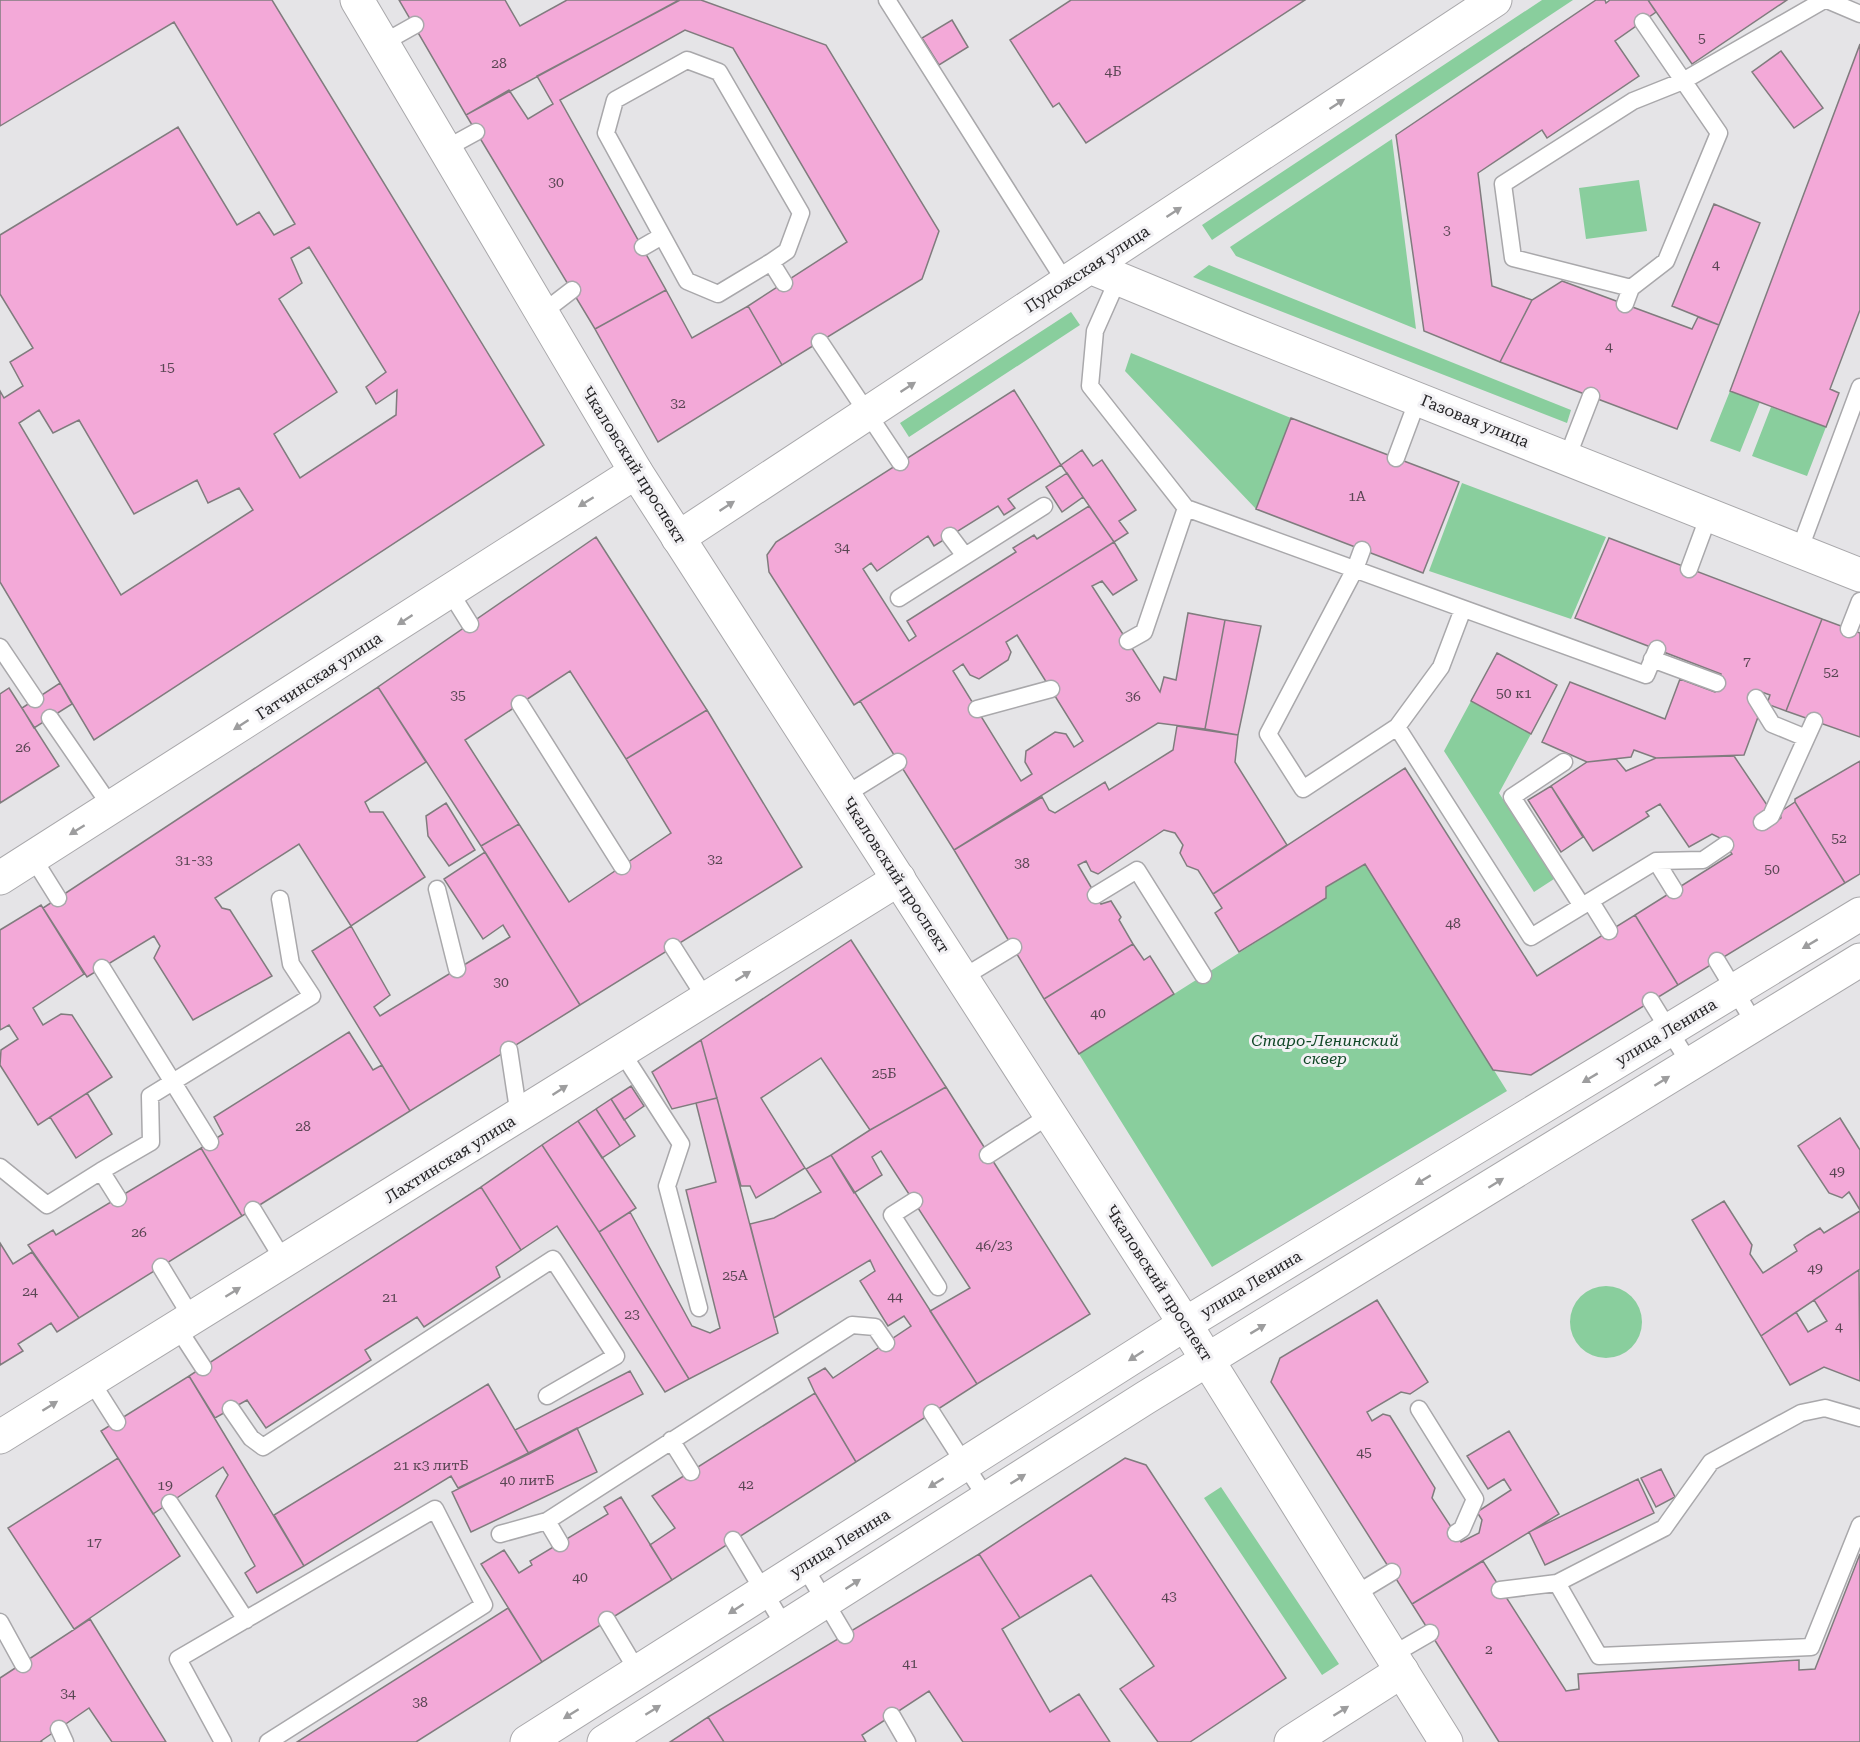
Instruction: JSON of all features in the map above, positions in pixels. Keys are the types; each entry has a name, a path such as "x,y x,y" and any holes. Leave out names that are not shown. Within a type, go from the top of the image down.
{"street":[{"name":"Чкаловский проспект","path":"357,0 636,472 1208,1359 1446,1742"},
{"name":"Пудожская улица","path":"678,538 868,413 1091,276 1474,6"},
{"name":"Газовая улица","path":"1091,276 1418,399 1860,575"},
{"name":"Гатчинская улица","path":"0,878 636,472"},
{"name":"Лахтинская улица","path":"0,1437 899,879"},
{"name":"улица Ленина","path":"527,1742 1185,1324 1860,914"},
{"path":"604,1742 1208,1359 1860,960"},
{"path":"1291,1742 1397,1663"}],"lane":[{"path":"886,0 1091,276 1095,331 1090,386 1186,508 1646,675 1654,654 1717,683"},
{"path":"1643,22 1683,81 1719,133 1666,261 1628,296 1513,258 1503,184 1633,101 1683,81 1826,0 1860,14"},
{"path":"382,43 415,25"},
{"path":"687,60 719,72 801,213 787,251 771,262 718,294 687,281 606,133 615,100 687,60"},
{"path":"445,149 476,132"},
{"path":"643,247 662,236"},
{"path":"771,262 784,283"},
{"path":"542,313 572,290"},
{"path":"820,342 900,462"},
{"path":"1799,551 1860,387"},
{"path":"1567,458 1591,396"},
{"path":"1396,458 1418,399"},
{"path":"899,598 1044,506"},
{"path":"1128,641 1144,632 1186,508"},
{"path":"1689,569 1709,515"},
{"path":"950,536 965,556"},
{"path":"1362,550 1268,734 1303,789 1397,727 1440,667 1463,609"},
{"path":"450,592 470,624"},
{"path":"1850,629 1860,601"},
{"path":"0,647 35,699"},
{"path":"977,710 1051,689"},
{"path":"1756,698 1772,724 1806,738"},
{"path":"520,704 622,866"},
{"path":"50,718 112,808"},
{"path":"1762,822 1771,816 1814,721"},
{"path":"1397,727 1531,937 1656,861 1702,860 1725,845"},
{"path":"845,795 898,762"},
{"path":"1564,762 1512,796 1587,904 1609,931"},
{"path":"33,858 58,898"},
{"path":"1656,861 1674,890"},
{"path":"1096,895 1137,870 1203,975"},
{"path":"437,889 457,969"},
{"path":"0,1167 47,1205 151,1142 150,1096 312,996 291,964 280,899"},
{"path":"674,947 706,999"},
{"path":"962,978 1013,947"},
{"path":"1717,961 1755,1024"},
{"path":"102,968 210,1142"},
{"path":"1651,1001 1690,1064"},
{"path":"509,1050 519,1116"},
{"path":"621,1051 681,1144 667,1186 699,1308"},
{"path":"988,1155 1050,1115"},
{"path":"101,1171 118,1198"},
{"path":"914,1202 892,1215 938,1287"},
{"path":"253,1210 284,1261"},
{"path":"231,1409 251,1438 263,1447 553,1259 616,1356 548,1396"},
{"path":"161,1267 203,1367"},
{"path":"500,1534 546,1521 852,1324 875,1327 886,1343"},
{"path":"91,1381 117,1422"},
{"path":"1500,1590 1557,1583 1664,1528 1711,1462 1801,1413 1825,1408 1860,1418"},
{"path":"1419,1409 1475,1499 1462,1528 1456,1533"},
{"path":"932,1413 987,1499"},
{"path":"672,1440 691,1472"},
{"path":"170,1503 246,1620"},
{"path":"223,1742 178,1659 435,1509 484,1605 268,1742"},
{"path":"546,1521 560,1543"},
{"path":"1557,1583 1599,1656 1811,1647 1860,1525"},
{"path":"733,1540 786,1627"},
{"path":"804,1566 844,1635"},
{"path":"1354,1595 1392,1572"},
{"path":"607,1620 638,1672"},
{"path":"0,1622 23,1664"},
{"path":"1397,1663 1430,1633"},
{"path":"892,1716 907,1742"}],"green space":[{"path":"1542,0 1573,0 1212,240 1202,225"},
{"path":"1392,139 1416,329 1236,256 1230,247"},
{"path":"1639,180 1647,231 1586,239 1579,188"},
{"path":"1209,265 1571,410 1567,423 1193,277"},
{"path":"1071,312 1080,325 909,437 900,423"},
{"path":"1131,353 1291,418 1256,509 1125,371"},
{"path":"1730,391 1760,402 1740,452 1710,441"},
{"path":"1771,407 1826,427 1807,476 1752,456"},
{"path":"1462,483 1606,537 1571,619 1429,571"},
{"path":"1471,701 1531,734 1499,793 1554,879 1534,892 1444,751"},
{"name":"Старо-Ленинский сквер","path":"1365,864 1507,1091 1212,1267 1079,1054 1326,898 1326,887"},
{"path":"1606,1286 1626,1292 1636,1302 1642,1322 1636,1342 1626,1352 1606,1358 1586,1352 1576,1342 1570,1322 1576,1302 1586,1292"},
{"path":"1221,1487 1339,1664 1322,1675 1204,1498"}],"building":[{"path":"0,0 272,0 544,445 94,740 0,582 0,391 4,398 23,386 10,362 33,348 0,294 0,235 178,127 237,225 259,212 274,235 295,224 174,22 0,126","holes":["309,247 386,372 366,387 376,404 397,390 396,415 300,478 274,434 337,392 279,299 302,283 291,258","39,410 53,433 79,420 134,514 197,480 208,503 239,488 253,510 121,595 19,423"]},
{"path":"399,0 505,0 520,26 567,0 679,0 466,115"},
{"path":"680,0 701,0 826,45 939,231 922,279 782,365 748,306 847,242 733,48 685,30 560,100 666,290 595,329 466,115 509,90 528,119 553,104 537,76"},
{"path":"1071,0 1305,0 1086,143 1059,103 1053,107 1010,40"},
{"path":"1596,0 1605,0 1606,3 1610,0 1648,0 1656,12 1615,41 1639,76 1547,138 1542,130 1478,173 1492,286 1532,300 1500,362 1424,331 1396,135"},
{"path":"1648,0 1787,0 1692,64"},
{"path":"952,20 968,47 939,65 922,38"},
{"path":"1860,44 1860,310 1830,389 1839,393 1826,427 1730,391"},
{"path":"1781,51 1823,108 1794,128 1752,72"},
{"path":"1714,204 1760,223 1719,325 1672,306"},
{"path":"1562,281 1692,329 1698,317 1719,325 1677,429 1500,362 1532,300"},
{"path":"666,290 692,338 748,306 782,365 658,442 595,329"},
{"path":"1014,390 1061,465 1008,499 1015,508 1004,515 998,506 934,546 928,536 877,571 871,563 863,569 909,641 916,636 907,621 1016,552 1013,548 1034,535 1037,539 1089,506 1114,542 854,705 769,572 767,555 776,542"},
{"path":"1291,418 1459,482 1423,573 1256,509"},
{"path":"1082,450 1093,466 1102,460 1136,510 1119,521 1128,533 1114,542 1061,465"},
{"path":"1067,473 1083,497 1062,512 1046,487"},
{"path":"596,537 707,710 626,759 570,671 465,740 519,824 481,846 378,687"},
{"path":"1609,538 1822,619 1786,711 1767,704 1770,695 1759,691 1758,717 1744,755 1656,758 1634,750 1631,757 1587,762 1542,742 1570,682 1665,719 1680,679 1715,692 1721,674 1575,618"},
{"path":"1114,542 1137,580 1113,595 1102,581 1092,586 1160,692 1164,677 1176,680 1188,613 1225,620 1205,729 1158,723 954,850 860,701","holes":["1017,635 1083,741 1074,747 1066,734 1055,732 1026,751 1025,762 1032,774 1021,781 953,671 963,664 970,675 979,679 1008,660 1011,652 1006,642"]},
{"path":"1822,619 1860,633 1860,737 1786,711"},
{"path":"1225,620 1261,626 1238,735 1205,729"},
{"path":"1497,653 1557,685 1531,734 1471,701"},
{"path":"60,683 72,704 34,728 22,708"},
{"path":"378,687 426,762 365,802 370,812 383,812 425,877 351,926 299,844 215,898 222,908 230,910 272,976 193,1020 154,958 160,946 154,936 87,977 43,908"},
{"path":"9,688 59,766 0,803 0,694"},
{"path":"707,710 802,867 580,1005 481,846 519,824 569,902 671,833 626,759"},
{"path":"1177,726 1238,735 1235,762 1287,845 1213,894 1198,870 1187,866 1180,853 1183,845 1175,833 1164,830 1098,874 1091,871 1086,861 1078,865 1101,904 1111,901 1133,944 1044,999 954,850 1042,797 1049,810 1055,813 1105,782 1109,790 1173,750"},
{"path":"1734,756 1769,808 1758,815 1767,829 1781,818 1780,812 1795,802 1845,883 1678,985 1635,915 1732,854 1720,838 1712,834 1689,847 1660,804 1646,812 1649,816 1593,851 1551,786 1587,762 1616,759 1626,771 1656,758"},
{"path":"1860,761 1860,874 1845,883 1795,799"},
{"path":"1405,768 1537,976 1635,915 1678,985 1531,1075 1493,1070 1365,864 1326,887 1326,898 1239,952 1215,913 1222,908 1213,894"},
{"path":"1551,786 1583,837 1561,852 1528,800"},
{"path":"446,803 475,850 449,866 428,836 426,816"},
{"path":"485,852 580,1005 410,1111 312,951 351,926 390,995 374,1007 380,1016 510,937 503,925 483,939 444,879"},
{"path":"41,905 84,974 33,1008 43,1025 61,1014 72,1015 112,1077 38,1125 0,1065 1,1050 18,1039 9,1025 0,1030 0,930"},
{"path":"851,940 946,1087 870,1130 821,1058 761,1098 805,1168 756,1198 750,1186 741,1186 701,1040"},
{"path":"1133,944 1144,960 1150,956 1174,994 1079,1054 1044,999"},
{"path":"349,1032 373,1070 382,1065 410,1111 242,1216 201,1148 223,1134 214,1117"},
{"path":"701,1040 717,1098 672,1109 652,1072"},
{"path":"631,1086 644,1106 624,1120 611,1099"},
{"path":"946,1087 1090,1314 977,1384 930,1311 970,1288 881,1151 872,1157 882,1175 854,1193 831,1155"},
{"path":"87,1093 112,1134 76,1158 50,1117"},
{"path":"717,1098 778,1333 689,1379 599,1232 630,1212 692,1326 710,1333 720,1328 686,1190 716,1182 696,1103"},
{"path":"611,1099 635,1136 620,1146 596,1109"},
{"path":"596,1109 620,1146 602,1158 578,1121"},
{"path":"1840,1118 1860,1150 1860,1210 1849,1192 1842,1198 1829,1193 1798,1146"},
{"path":"578,1121 636,1208 599,1232 542,1145"},
{"path":"542,1145 599,1232 689,1379 665,1392 557,1226 521,1250 481,1187"},
{"path":"201,1148 242,1216 79,1318 28,1245 53,1230 56,1235"},
{"path":"831,1155 977,1384 856,1462 808,1378 825,1368 833,1378 911,1326 904,1316 888,1326 860,1281 875,1271 870,1260 774,1318 750,1224 774,1218 821,1192 806,1169"},
{"path":"481,1187 521,1250 496,1267 500,1277 424,1327 417,1317 365,1350 371,1360 266,1428 247,1400 215,1418 189,1376"},
{"path":"1724,1201 1752,1245 1750,1254 1763,1273 1797,1251 1794,1245 1807,1236 1820,1228 1824,1233 1860,1211 1860,1269 1761,1336 1692,1220"},
{"path":"0,1243 13,1264 32,1252 79,1318 57,1332 51,1323 18,1344 23,1351 0,1365"},
{"path":"1859,1270 1860,1381 1824,1367 1790,1385 1761,1336 1796,1312 1808,1332 1827,1321 1814,1300"},
{"path":"1377,1300 1428,1382 1410,1394 1401,1392 1367,1412 1372,1421 1383,1414 1390,1416 1435,1488 1432,1498 1461,1542 1479,1533 1482,1520 1477,1512 1511,1490 1504,1479 1488,1489 1467,1456 1509,1431 1559,1514 1412,1604 1271,1382 1280,1358"},
{"path":"630,1371 643,1394 529,1454 515,1430"},
{"path":"189,1376 304,1566 257,1593 245,1573 255,1566 216,1496 228,1475 223,1467 153,1514 101,1431"},
{"path":"488,1384 529,1454 458,1488 451,1476 304,1566 274,1515"},
{"path":"815,1393 856,1462 672,1580 650,1545 675,1528 652,1496"},
{"path":"577,1428 597,1472 471,1532 452,1492"},
{"path":"118,1458 180,1556 74,1629 8,1528"},
{"path":"1125,1458 1146,1465 1286,1678 1190,1742 1158,1742 1120,1689 1154,1666 1091,1575 1020,1618 979,1554"},
{"path":"1661,1469 1675,1497 1656,1507 1641,1478"},
{"path":"1638,1479 1654,1513 1545,1565 1529,1532"},
{"path":"621,1497 672,1580 542,1662 481,1564 504,1550 519,1573 532,1565 530,1561 608,1514 604,1507"},
{"path":"979,1554 1020,1618 1002,1629 1050,1712 1079,1694 1110,1742 963,1742 929,1691 862,1735 866,1742 724,1742 708,1717"},
{"path":"1860,1554 1860,1742 1499,1742 1412,1604 1483,1561 1566,1691 1579,1689 1578,1674 1799,1660 1799,1670 1815,1669"},
{"path":"508,1608 542,1662 416,1742 297,1742"},
{"path":"90,1619 166,1742 112,1742 89,1708 42,1742 0,1742 0,1678"},
{"path":"708,1717 724,1742 670,1742"}]}
